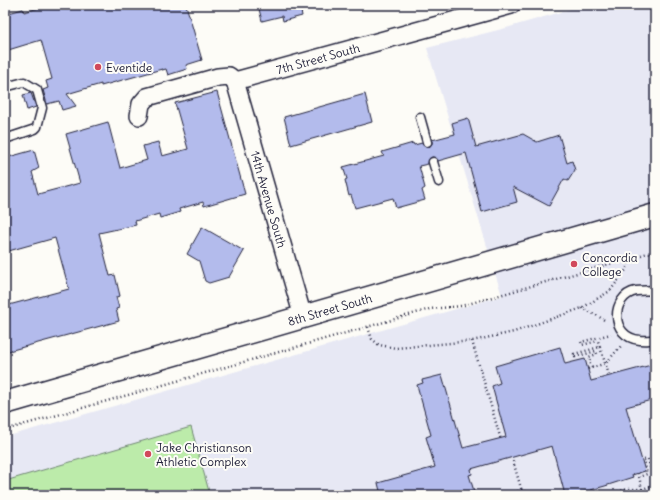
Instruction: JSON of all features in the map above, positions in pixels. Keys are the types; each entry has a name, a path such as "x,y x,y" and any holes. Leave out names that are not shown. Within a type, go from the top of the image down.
{"main road":[{"name":"8th Street South","path":"5,403 655,215"}],"street":[{"name":"7th Street South","path":"140,116 141,104 147,97 218,77 229,76 236,81 511,5"},
{"name":"14th Avenue South","path":"236,81 303,317"}],"lane":[{"path":"5,87 24,82 37,90 42,108 37,127 35,129 6,139"},
{"path":"420,117 427,142"},
{"path":"433,162 439,182"},
{"path":"655,290 635,291 623,299 617,310 617,323 624,335 633,339 651,341 655,339"}],"path":[{"path":"5,430 430,309 461,306 655,251"},
{"path":"368,327 372,339 379,345 396,348 472,341 514,332 582,308 610,291 626,270 630,259"},
{"path":"582,308 596,314 606,322"},
{"path":"609,375 598,341 582,345 581,342 611,334"},
{"path":"472,341 501,440"},
{"path":"592,368 589,357 597,354 596,351 575,357 574,354 600,346"},
{"path":"588,369 606,363 621,346"},
{"path":"606,495 628,489 642,489 655,485 648,459 644,460 647,474 639,477"},
{"path":"513,462 523,495"},
{"path":"638,473 642,489 647,495"},
{"path":"506,495 522,490 533,495"}],"shaded area":[{"name":"Concordia College","path":"578,5 655,5 655,495 5,495 5,437 502,296 427,48 506,28 578,7"}],"green space":[{"name":"Jake Christianson Athletic Complex","path":"191,427 210,495 5,495 5,481"}],"building":[{"name":"Eventide","path":"51,5 186,5 202,60 186,65 187,69 168,75 166,69 162,69 67,94 76,106 62,110 59,101 47,104 43,90 48,88 46,81 52,79 41,40 5,51 5,14 23,9 24,12"},
{"path":"258,5 308,5 309,9 301,11 302,16 283,21 282,16 262,21"},
{"path":"217,92 245,194 204,206 203,202 179,209 180,212 160,218 159,214 135,221 136,225 99,233 110,276 115,275 120,296 116,297 119,308 116,309 119,321 5,352 5,306 69,289 55,238 5,252 5,158 34,150 39,168 32,172 38,194 80,183 66,134 108,122 120,168 147,160 143,146 158,142 162,156 188,149 175,103"},
{"path":"31,93 36,107 27,110 23,95"},
{"path":"365,94 372,122 291,145 284,117"},
{"path":"468,118 476,147 523,134 537,142 559,135 567,163 572,161 575,170 568,181 564,179 549,206 513,187 517,202 482,212 466,153 438,161 436,158 432,157 429,159 428,164 419,166 425,188 422,190 425,200 396,208 393,198 355,208 351,195 349,196 345,180 347,179 343,167 384,156 382,152 413,143 414,145 422,143 425,147 429,147 432,144 432,140 455,134 452,123"},
{"path":"202,227 244,251 229,277 209,283 205,281 199,261 187,254"},
{"path":"560,347 565,364 585,359 591,381 655,364 655,399 626,407 645,471 632,475 633,477 605,486 573,495 565,495 552,446 471,469 472,474 469,475 474,491 461,495 381,495 378,483 435,467 426,437 431,435 417,385 423,383 422,380 442,375 463,448 506,437 492,386 500,383 495,366"}],"place":[{"name":"Eventide","path":"98,67"},
{"name":"Concordia College","path":"574,264"},
{"name":"Jake Christianson Athletic Complex","path":"148,454"}]}
